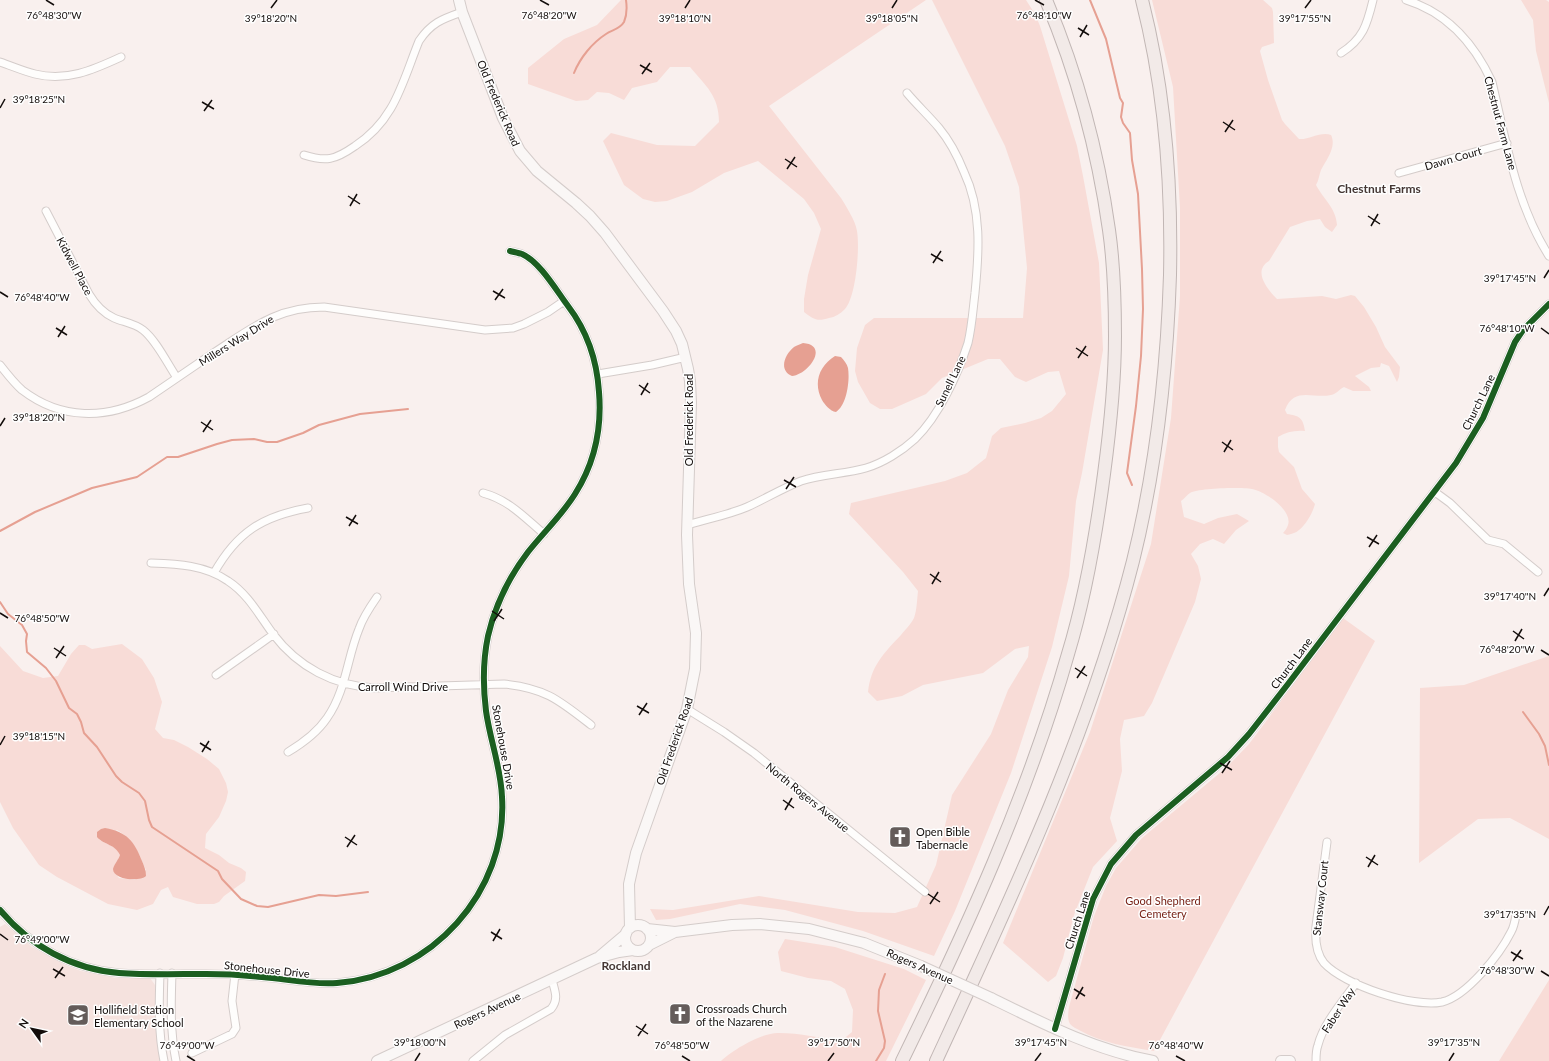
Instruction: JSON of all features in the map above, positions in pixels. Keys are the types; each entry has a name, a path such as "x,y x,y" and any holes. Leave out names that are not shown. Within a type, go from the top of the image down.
{"highway":[{"path":"902,1061 991,866 1033,761 1069,652 1083,599 1094,546 1102,493 1113,389 1115,338 1114,281 1110,232 1094,145 1062,40 1046,0"},
{"path":"936,1061 1002,918 1082,720 1119,611 1133,560 1145,504 1162,400 1167,346 1171,233 1165,126 1156,62 1142,0"}],"street":[{"name":"Old Frederick Road","path":"459,0 462,12 503,118 520,151 537,171 576,203 605,233 663,311 676,331 686,357 690,381 691,403 687,559 696,633 696,652 693,681 687,709 636,853 628,884 628,931"},
{"path":"1341,53 1351,47 1364,31 1373,0"},
{"name":"Chestnut Farm Lane","path":"1406,0 1438,15 1464,37 1476,52 1492,82 1506,143 1523,204 1540,242 1549,256"},
{"path":"304,155 320,160 328,159 352,149 374,132 382,124 394,106 422,36 434,24 462,12"},
{"path":"0,62 36,74 64,77 78,75 94,70 121,57"},
{"name":"Sunell Lane","path":"687,525 741,509 800,481 814,477 866,468 883,460 915,439 928,424 950,385 961,362 972,324 979,242 977,220 972,194 964,172 952,149 939,128 907,93"},
{"name":"Dawn Court","path":"1399,173 1506,143"},
{"name":"Kidwell Place","path":"46,211 94,302 109,315 133,324 146,333 176,378"},
{"name":"Stonehouse Drive","path":"0,910 25,936 51,953 83,966 116,973 235,974 319,984 353,982 371,978 406,964 421,955 446,934 466,914 477,898 491,868 500,833 502,811 500,775 486,711 484,685 486,650 492,624 501,597 517,567 575,494 585,476 593,455 599,422 600,403 598,374 592,351 584,332 574,313 544,274 530,259 523,254 510,251"},
{"name":"Millers Way Drive","path":"0,365 21,389 45,404 67,411 89,414 121,410 134,405 266,320 294,310 308,307 324,307 485,330 513,328 524,324 548,312 564,301"},
{"name":"Church Lane","path":"1055,1029 1092,899 1111,864 1136,835 1220,764 1239,745 1288,684 1436,492 1468,445 1483,418 1515,342 1524,330 1549,304"},
{"path":"598,374 686,357"},
{"path":"1436,492 1450,503 1488,540 1504,544 1538,572"},
{"path":"483,493 496,496 507,502 544,534"},
{"path":"214,573 230,548 253,528 279,514 308,508"},
{"name":"Carroll Wind Drive","path":"151,563 187,565 214,573 227,580 243,594 259,612 274,634 286,648 306,666 344,684 375,688 504,684 519,686 545,693 561,702 591,725"},
{"path":"288,752 306,741 328,718 344,684 359,629 377,597"},
{"path":"216,675 274,634"},
{"name":"North Rogers Avenue","path":"687,709 754,753 925,892"},
{"name":"Stansway Court","path":"1327,842 1316,926 1316,946 1325,963 1334,971 1371,991 1384,996 1421,1002 1443,1002 1454,997 1465,990 1499,952 1512,930 1516,915"},
{"name":"Old Frederick Road","path":"629,904 644,927"},
{"name":"Rogers Avenue","path":"644,927 675,932 760,924 809,929 864,943 921,966 1055,1029 1105,1049 1131,1057 1153,1061"},
{"path":"644,927 650,934 649,944 642,951 633,950 626,943 628,931 644,927"},
{"name":"Rogers Avenue","path":"597,958 628,931"},
{"name":"Rogers Avenue","path":"649,944 675,932"},
{"name":"Rogers Avenue","path":"377,1061 597,958 633,950"},
{"path":"160,973 159,1026 164,1061"},
{"path":"172,974 171,1025 176,1061"},
{"path":"192,1053 232,1034 236,1028 232,1001 235,974"},
{"path":"473,1061 505,1035 551,1009 557,999 552,980"},
{"name":"Faber Way","path":"1316,1061 1318,1045 1322,1033 1356,983"},
{"path":"1281,1061 1290,1061"}],"shaded area":[{"path":"803,343 811,345 815,349 816,354 814,360 804,371 792,376 785,370 784,362 794,347"},
{"path":"835,356 841,357 848,367 849,373 847,392 843,404 836,412 830,409 822,400 818,387 821,370 829,360"},
{"path":"105,828 119,832 129,838 139,854 146,876 138,879 127,879 117,876 114,873 113,869 120,855 118,851 97,837 97,832"},
{"name":"Hollifield Station Elementary School","path":"5,924 32,947 65,965 81,971 116,978 150,978 155,985 158,1042 161,1061 0,1061 0,927"}],"green space":[{"path":"621,0 926,0 769,106 841,198 856,227 858,249 854,284 849,303 839,314 831,318 818,320 804,312 804,299 808,275 821,229 814,213 804,199 758,161 724,173 692,192 667,201 655,202 643,199 624,185 603,141 611,133 657,145 695,146 719,122 717,105 714,98 690,67 670,67 657,82 632,88 624,100 609,93 597,92 588,100 576,101 528,84 528,68 564,39 597,25"},
{"path":"932,0 1026,0 1035,14 1040,26 1077,146 1083,176 1099,263 1103,350 1076,501 1069,576 1052,647 1011,773 955,911 934,956 863,931 785,910 740,904 670,919 656,920 650,909 673,910 759,896 858,912 895,913 917,907 936,865 952,795 991,734 1008,690 1028,657 1029,646 1015,649 983,673 923,685 902,696 877,701 868,692 872,675 879,661 914,618 918,591 903,572 849,514 851,503 945,481 967,473 986,458 992,436 1001,428 1041,418 1052,411 1066,394 1059,371 1048,372 1026,382 1015,377 1000,359 988,359 942,378 926,394 892,409 880,409 870,403 858,382 855,371 857,348 865,325 874,318 1023,318 1027,268 1019,187 1005,146"},
{"path":"1152,0 1263,0 1272,8 1274,43 1262,47 1260,51 1268,80 1282,120 1299,139 1323,134 1331,135 1333,144 1332,149 1321,170 1316,185 1332,209 1337,225 1332,232 1325,227 1320,219 1307,221 1290,227 1269,261 1264,265 1262,270 1263,280 1277,299 1322,296 1336,299 1351,295 1355,296 1364,307 1376,327 1385,347 1400,367 1399,377 1397,382 1389,366 1381,363 1380,367 1371,368 1355,376 1369,387 1371,391 1353,391 1344,387 1336,393 1324,396 1299,396 1293,398 1289,403 1285,410 1287,414 1300,418 1305,431 1291,432 1278,437 1279,452 1294,467 1302,489 1315,504 1307,522 1296,532 1287,535 1283,533 1288,525 1286,513 1270,497 1252,489 1229,488 1195,491 1190,493 1181,501 1184,517 1204,524 1218,518 1237,514 1249,521 1236,530 1224,544 1213,539 1200,544 1191,554 1198,566 1201,579 1195,602 1152,703 1144,716 1124,720 1120,739 1122,771 1110,818 1117,841 1093,867 1074,915 1063,958 1056,976 1048,982 1003,943 1090,732 1151,544 1171,418 1180,296 1180,208 1173,87"},
{"path":"1521,0 1546,0 1549,2 1549,103 1536,51 1533,20"},
{"name":"Good Shepherd Cemetery","path":"1343,618 1375,641 1154,1051 1106,1041 1074,1027 1069,1021 1069,1007 1094,916 1106,886 1116,868 1142,838 1227,767 1249,744"},
{"path":"122,644 142,659 154,678 162,702 155,729 163,738 174,740 188,747 207,759 219,769 226,783 228,792 219,817 206,834 205,848 246,872 245,881 224,896 219,902 214,904 197,904 173,897 168,887 161,890 153,904 137,910 108,904 57,877 39,865 13,828 0,802 0,646 23,671 43,678 58,676 71,654 79,645 85,645 92,649","holes":["117,830 132,843 146,870 135,880 119,878 115,873 114,866 121,855 114,848 100,840"]},
{"path":"1549,656 1549,839 1510,818 1478,819 1419,863 1420,688 1464,685"},
{"path":"785,939 835,947 904,969 926,980 886,1061 721,1061 748,1042 772,1033 795,1034 841,1041 852,1032 853,1010 845,989 831,981 808,978 781,971 778,952"},
{"path":"1549,980 1549,1061 1499,1061"}],"waterway":[{"path":"574,73 591,46 608,33 618,28 624,22 627,8 626,0"},
{"path":"1090,0 1106,39 1120,98 1123,103 1121,117 1130,133 1132,160 1138,194 1143,309 1141,356 1127,473 1132,485"},
{"path":"0,531 35,512 92,488 137,477 167,457 178,457 232,440 254,439 267,442 277,442 303,433 319,425 360,414 408,409"},
{"path":"0,602 8,614 22,625 27,634 27,652 46,668 56,681 69,708 77,714 84,733 97,747 116,776 122,782 139,793 145,801 152,827 218,871 222,879 241,899 257,906 268,907 319,895 336,896 368,892"},
{"path":"1523,712 1539,734 1545,746 1549,765"},
{"path":"876,1061 884,1048 885,1041 878,1011 879,990 885,974"}],"cycle path":[{"path":"0,910 12,923 38,945 53,954 85,967 102,971 140,974 234,975 318,983 337,983 371,977 403,964 432,946 457,923 477,896 492,865 500,832 502,797 501,786 498,765 488,722 484,693 485,654 491,625 499,603 515,571 528,552 564,509 582,482 592,458 598,432 600,405 598,380 586,336 575,316 535,263 522,254 510,251"},
{"path":"1055,1029 1093,899 1111,864 1136,835 1228,757 1249,734 1456,463 1483,418 1515,342 1523,330 1549,304"}],"place":[{"name":"Open Bible Tabernacle","path":"900,837"},
{"name":"Crossroads Church of the Nazarene","path":"680,1014"},
{"name":"Hollifield Station Elementary School","path":"78,1015"}],"district":[{"name":"Chestnut Farms","path":"1379,188"},
{"name":"Rockland","path":"626,965"}]}
